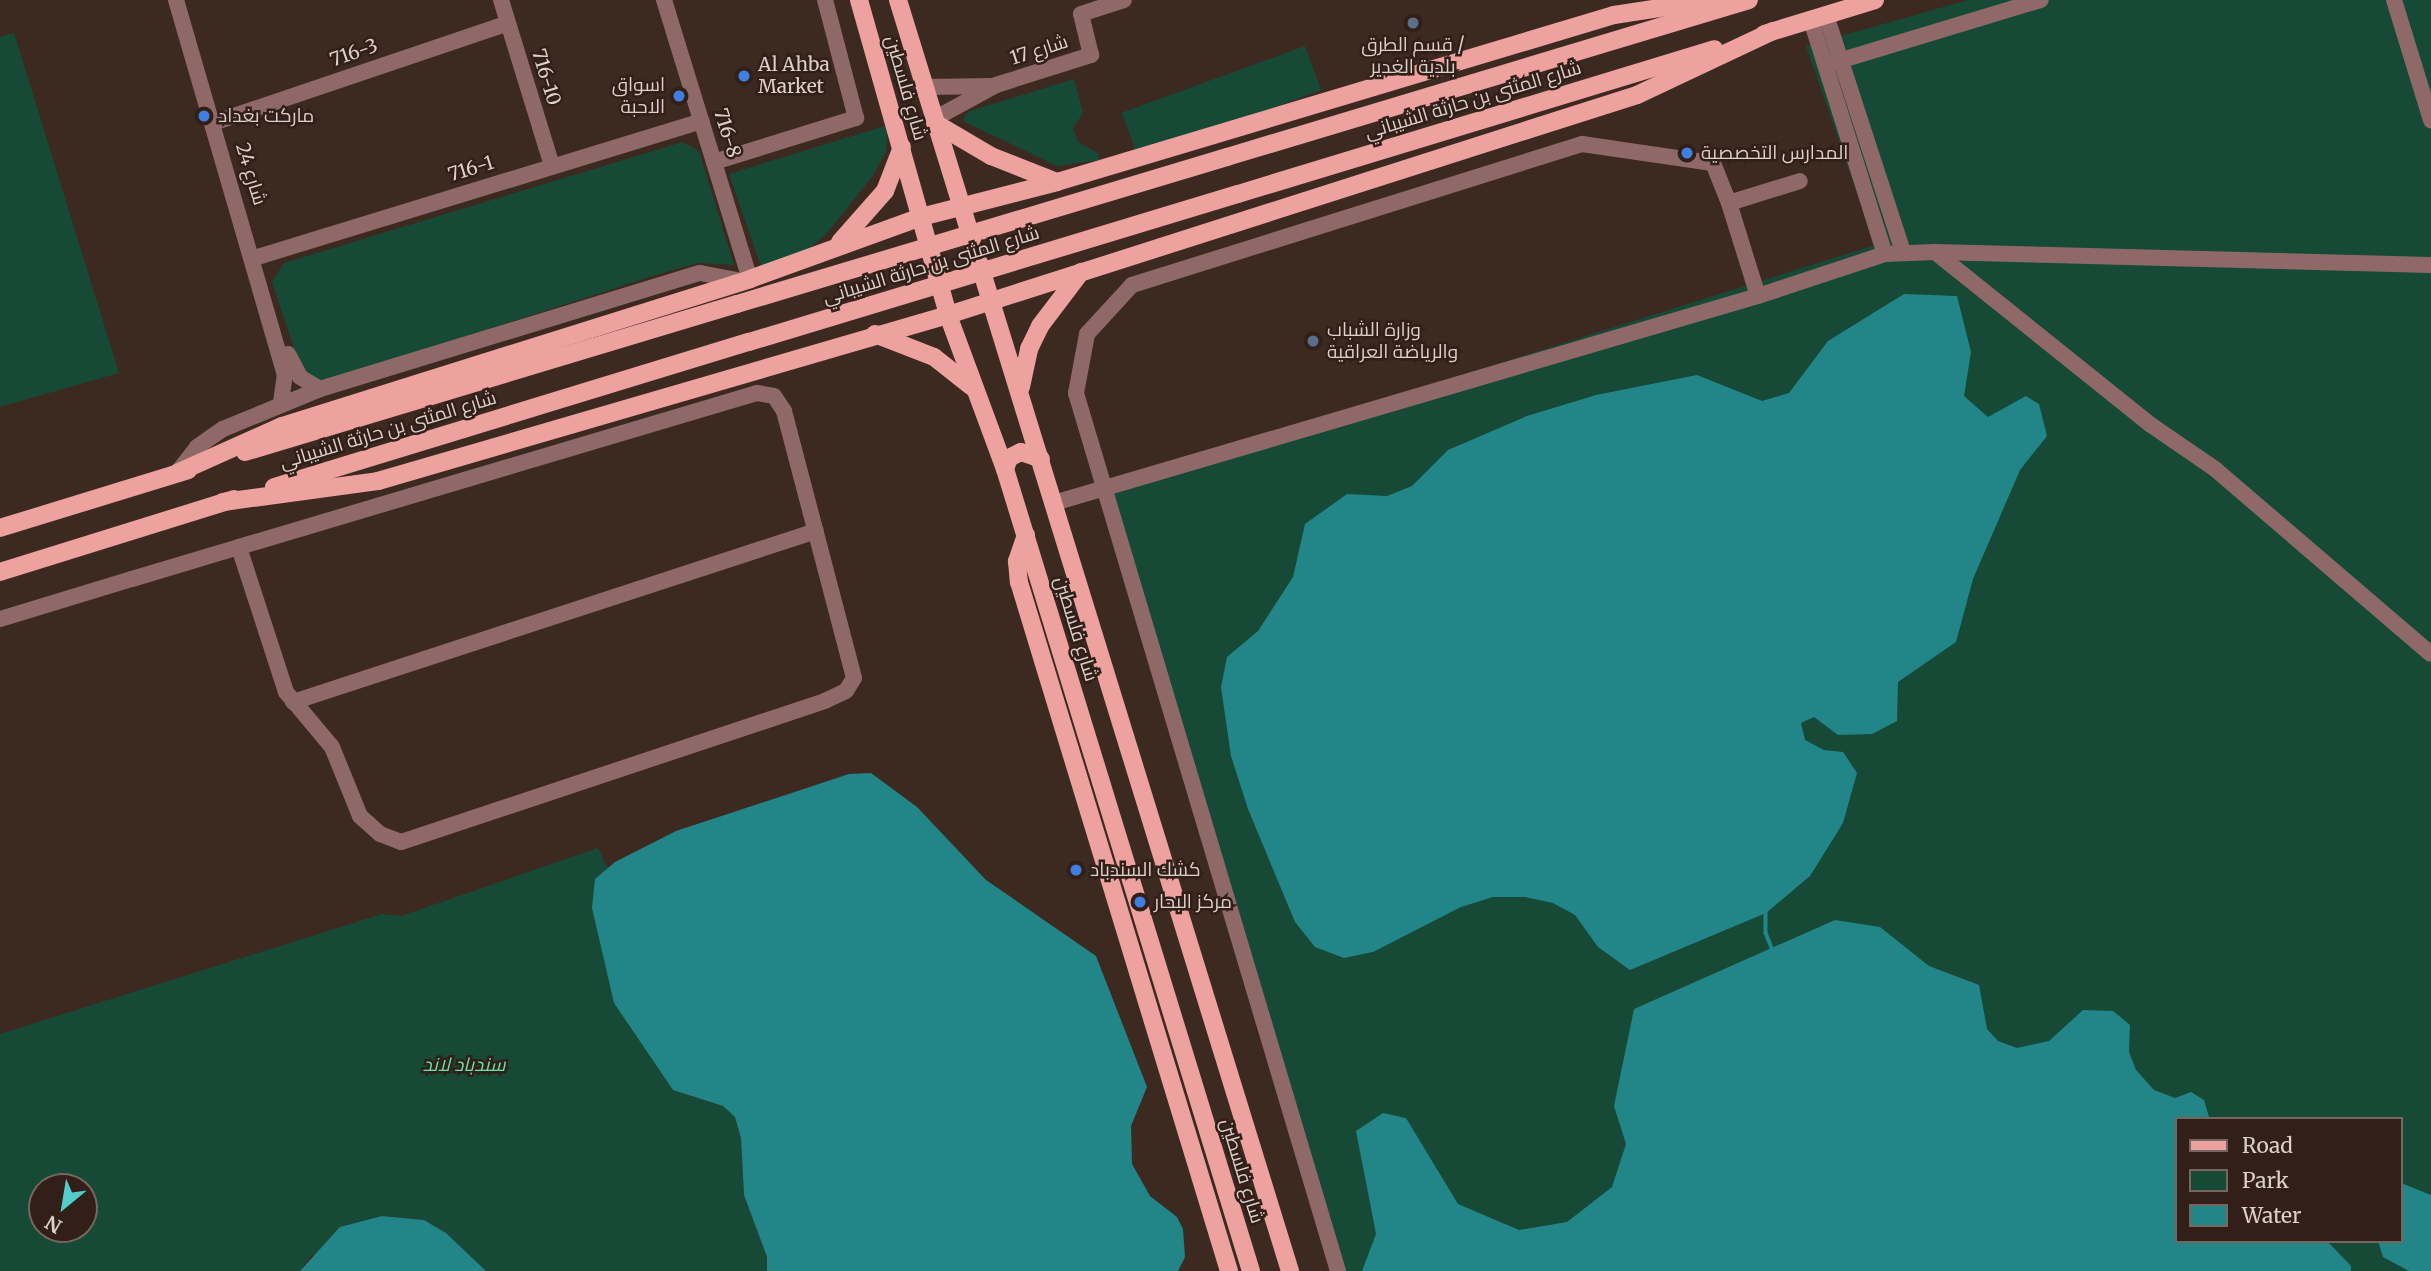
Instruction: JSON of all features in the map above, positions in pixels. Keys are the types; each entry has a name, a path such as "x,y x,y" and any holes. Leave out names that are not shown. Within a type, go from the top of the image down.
{"main road":[{"name":"شارع فلسطين","path":"859,0 948,316 982,403 1026,535 1251,1271"},
{"name":"شارع فلسطين","path":"898,0 1290,1271"},
{"path":"177,473 282,426 746,280 921,217 1056,182 1614,15 1711,0"},
{"name":"شارع المثنى بن حارثة الشيباني","path":"0,528 1749,0"},
{"name":"شارع المثنى بن حارثة الشيباني","path":"0,572 1875,0"},
{"path":"223,502 378,481 875,334 948,316 1082,270 1637,95 1773,31"},
{"path":"935,121 991,156 1056,182"},
{"path":"835,246 875,205 902,147"},
{"path":"1021,394 1026,360 1040,326 1082,270"},
{"path":"875,334 954,369 982,403"},
{"path":"1005,469 1009,458 1021,452 1041,460"},
{"path":"1026,535 1017,561 1018,582 1229,1271"},
{"path":"1104,862 1135,890"}],"street":[{"name":"شارع 24","path":"176,0 261,280 271,298 295,371 320,389"},
{"name":"716-10","path":"501,0 552,166"},
{"name":"716-8","path":"664,0 714,162 746,280"},
{"path":"714,162 856,118 825,0"},
{"name":"شارع 17","path":"935,121 996,85 1091,55 1078,7 1124,0"},
{"path":"1833,63 2041,0"},
{"path":"2394,0 2431,120"},
{"path":"1819,17 1885,254"},
{"name":"716-3","path":"213,123 508,23"},
{"path":"1833,63 1903,252"},
{"name":"شارع 17","path":"924,87 996,85"},
{"name":"716-1","path":"254,258 701,121"},
{"path":"1338,1271 1106,484 1076,393 1087,334 1132,285 1582,144 1713,163 1729,203 1758,296"},
{"path":"1729,203 1800,181"},
{"path":"1054,503 1106,484 1758,296 1885,254 1903,252 2431,265"},
{"path":"1935,253 2151,425 2215,469 2431,654"},
{"path":"177,473 210,437 281,403 320,389 700,273 746,280"},
{"name":"شارع 24","path":"261,280 262,301 285,374 281,403"},
{"path":"0,619 239,547 757,393 774,396 784,411 854,678 846,691 401,842 380,834 360,816 332,747 293,702 239,547"},
{"path":"293,702 816,531"}],"green space":[{"path":"1968,0 2431,0 2431,1271 1332,1271 1110,486 1875,245 1806,46"},
{"path":"14,33 119,373 0,407 0,37"},
{"path":"1305,46 1321,90 1138,157 1122,113"},
{"path":"1074,79 1083,113 1073,128 1078,142 1098,153 1099,160 1057,166 963,121 967,112"},
{"path":"888,125 886,152 872,177 827,233 804,253 761,266 729,174"},
{"path":"683,142 699,151 734,265 697,263 321,383 302,372 272,282 284,263"},
{"name":"سندباد لاند","path":"598,848 608,869 593,901 632,1028 673,1090 723,1106 735,1117 741,1138 744,1195 767,1257 767,1271 486,1271 446,1233 424,1220 382,1216 311,1256 300,1271 0,1271 0,1034 382,914 401,916"}],"water":[{"path":"1904,294 1957,296 1971,352 1964,396 1988,417 2026,396 2039,404 2047,436 2020,470 1973,579 1956,642 1898,682 1897,721 1872,734 1838,735 1814,717 1801,723 1805,740 1824,750 1843,752 1857,773 1843,823 1810,876 1766,913 1630,970 1598,947 1575,915 1553,903 1525,897 1493,897 1461,907 1373,952 1344,958 1315,947 1295,922 1248,809 1231,756 1221,687 1227,657 1258,631 1293,577 1305,524 1347,494 1387,496 1412,486 1448,450 1527,416 1596,395 1697,375 1762,401 1789,393 1828,341"},
{"path":"871,773 917,807 986,880 1096,956 1147,1087 1131,1126 1132,1164 1150,1196 1177,1217 1183,1229 1185,1257 1178,1271 767,1271 767,1257 744,1195 741,1138 735,1117 723,1106 673,1090 614,1003 592,908 595,879 615,862 676,831 849,774"},
{"path":"1835,920 1880,927 1929,966 1979,985 1987,1029 1998,1041 2017,1048 2049,1041 2083,1010 2113,1011 2130,1025 2129,1052 2136,1070 2154,1090 2175,1098 2191,1092 2204,1100 2209,1117 2176,1117 2176,1243 2329,1243 2351,1266 2351,1271 1362,1271 1376,1234 1356,1131 1383,1113 1406,1118 1458,1204 1519,1230 1567,1222 1612,1187 1626,1144 1614,1106 1634,1009"},
{"path":"2403,1184 2431,1195 2431,1271 2409,1271 2383,1257 2379,1243 2403,1243"},
{"path":"382,1216 424,1220 446,1233 486,1271 300,1271 340,1227"}],"waterway":[{"path":"1766,913 1766,933 1772,948"}],"place":[{"name":"قسم الطرق / بلدية الغدير","path":"1413,23"},
{"name":"Al Ahba Market","path":"744,76"},
{"name":"اسواق الاحبة","path":"679,96"},
{"name":"ماركت بغداد","path":"204,116"},
{"name":"المدارس التخصصية","path":"1687,153"},
{"name":"وزارة الشباب والرياضة العراقية","path":"1313,341"},
{"name":"كشك السندباد","path":"1076,870"},
{"name":"مركز البحار","path":"1140,902"}]}
